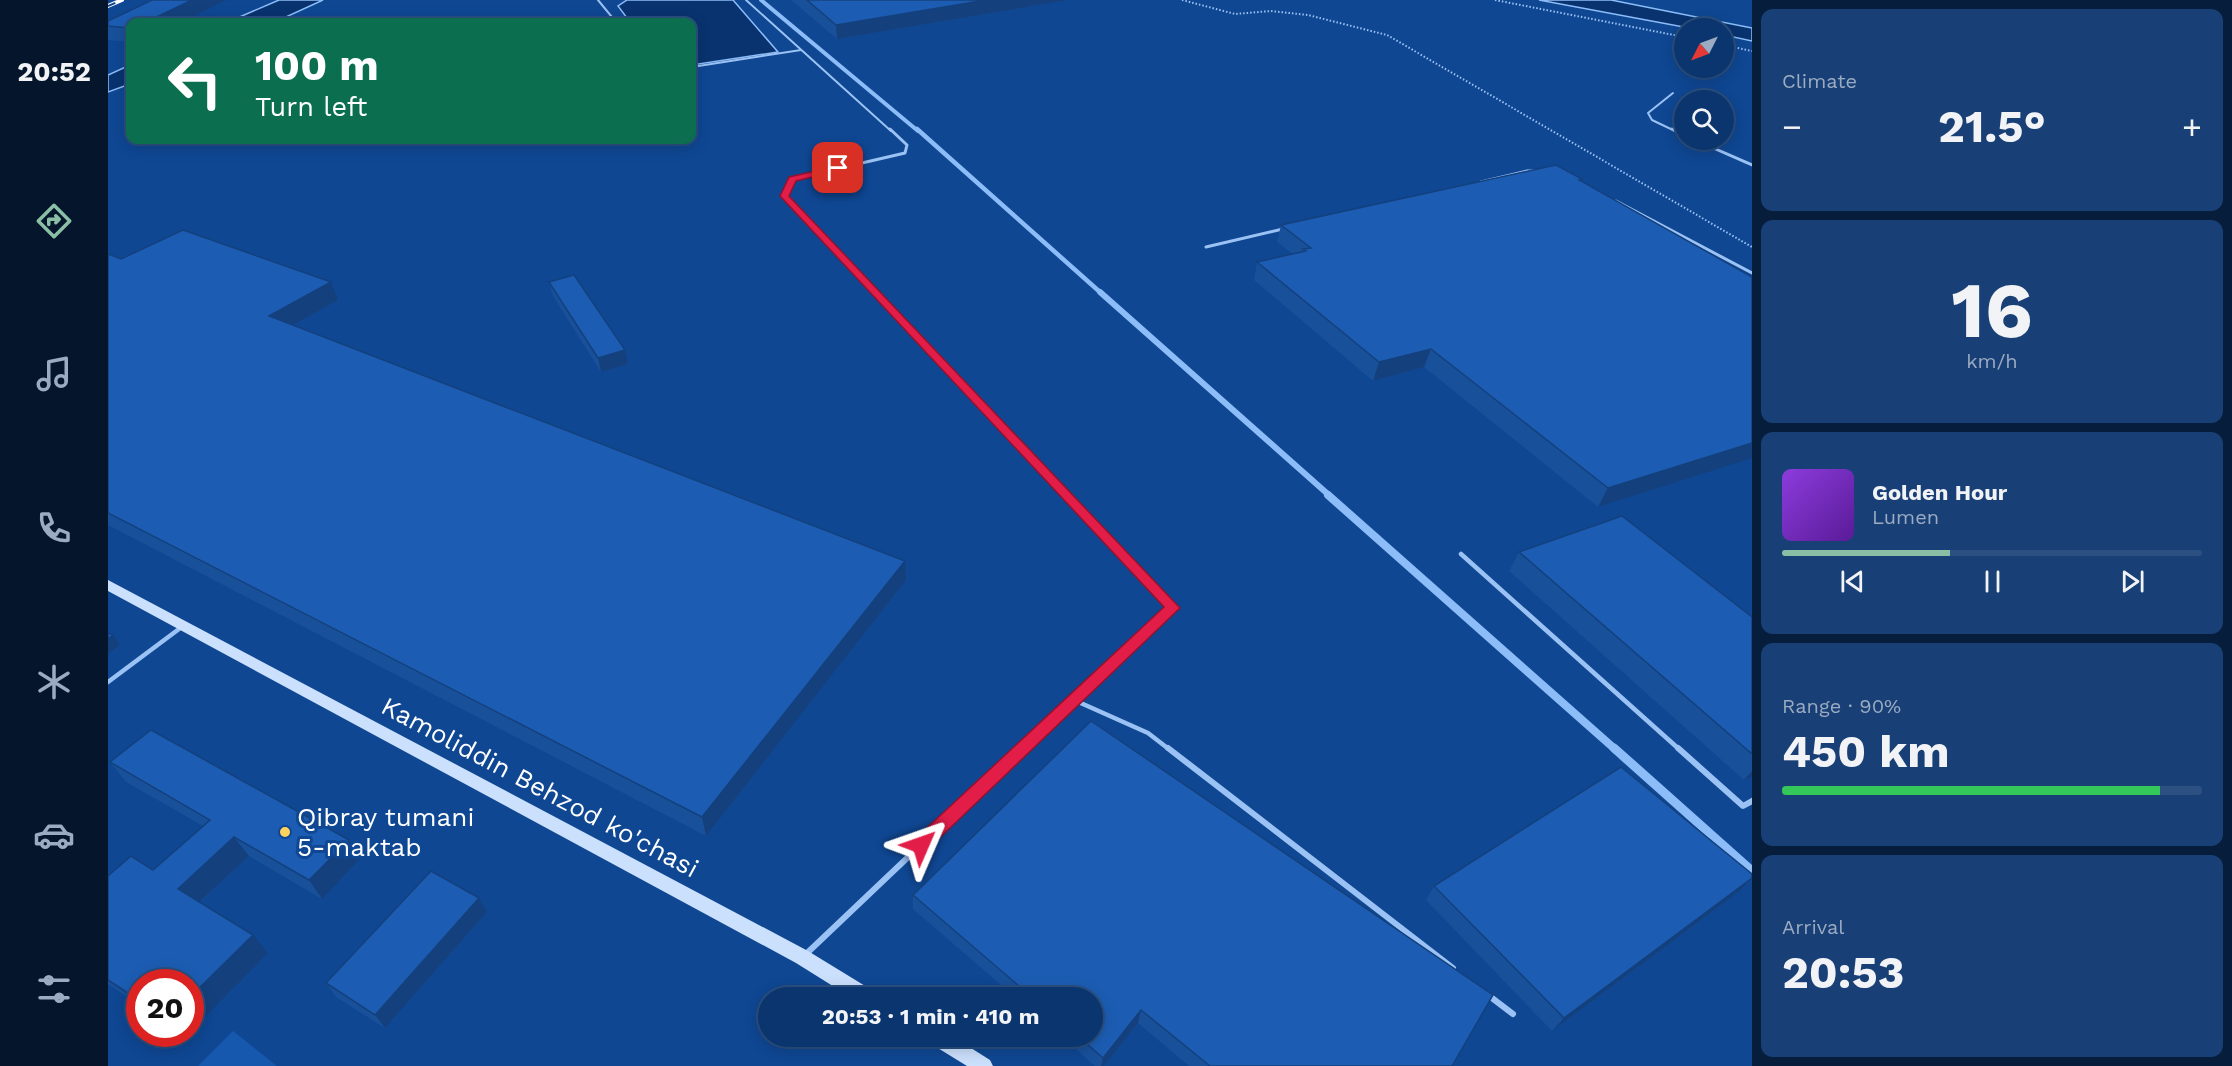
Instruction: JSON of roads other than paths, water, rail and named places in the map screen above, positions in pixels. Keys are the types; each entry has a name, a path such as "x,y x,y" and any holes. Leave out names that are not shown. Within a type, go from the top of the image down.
{"main road":[{"name":"Kamoliddin Behzod ko'chasi","path":"108,585 802,957 851,987"},
{"path":"952,1047 984,1066"}],"lane":[{"path":"598,0 613,18"},
{"path":"746,0 908,145 905,153 793,179 784,196 1173,608 802,957"},
{"path":"696,66 802,50"},
{"path":"1673,93 1648,113 1652,120 1674,130"},
{"path":"1718,150 1752,165"},
{"path":"1470,184 1527,171 1538,171"},
{"path":"1610,198 1752,273"},
{"path":"1206,247 1287,228"},
{"path":"1461,554 1743,806 1752,801"},
{"path":"108,682 184,626"},
{"path":"1074,700 1148,733 1457,971"},
{"path":"1485,992 1513,1014"}],"waterway":[{"path":"761,0 918,131"},
{"path":"917,129 1101,293"},
{"path":"1100,292 1330,496"},
{"path":"1328,495 1616,750"},
{"path":"1614,748 1752,871"}],"railway":[{"path":"108,6 122,0"}],"place":[{"name":"Qibray tumani 5-maktab","path":"285,832"}]}
